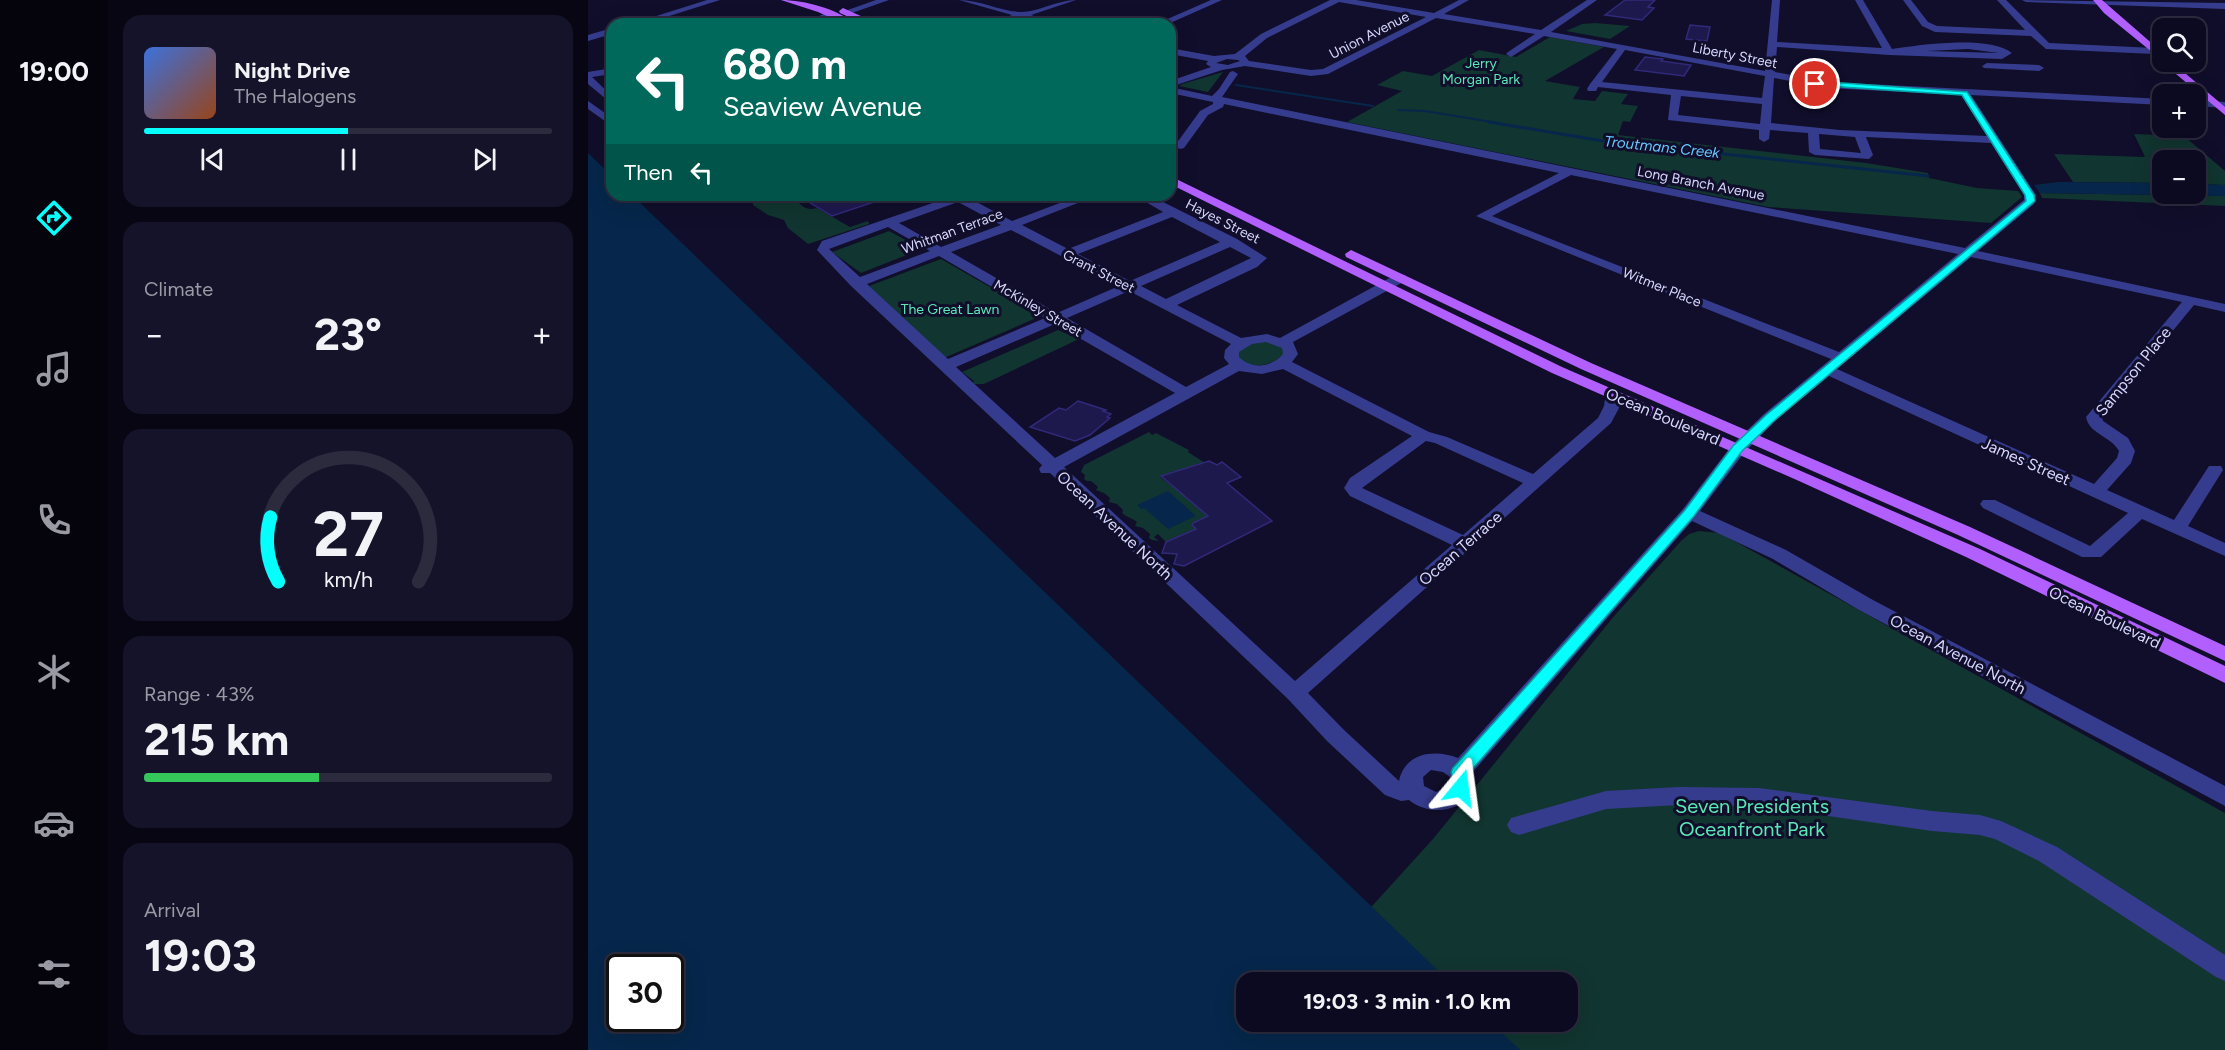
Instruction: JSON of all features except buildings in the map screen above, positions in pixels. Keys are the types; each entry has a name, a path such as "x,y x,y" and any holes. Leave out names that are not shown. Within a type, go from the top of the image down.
{"main road":[{"path":"785,0 839,18"},
{"path":"808,0 858,18"},
{"path":"2098,1 2152,49"},
{"path":"2180,72 2220,104 2225,112"},
{"name":"Ocean Boulevard","path":"1176,171 1612,395 1744,443 1964,531 2225,654"},
{"name":"Ocean Boulevard","path":"1176,182 1392,281 1586,366 2225,675"}],"street":[{"path":"655,18 716,0"},
{"path":"846,12 885,0"},
{"path":"963,0 1030,18"},
{"path":"1014,18 1072,0"},
{"path":"1174,18 1218,0"},
{"path":"1176,82 1221,67 1238,66 1264,36 1336,0"},
{"name":"Liberty Street","path":"1341,0 1545,33 1840,87 2152,102"},
{"name":"Union Avenue","path":"1241,60 1311,73 1325,72 1465,0"},
{"path":"1511,54 1593,0"},
{"path":"1766,131 1776,0"},
{"path":"1859,0 1889,52"},
{"path":"1907,0 1925,24 1935,29 2033,33"},
{"path":"2001,0 2033,33 2038,44 2152,51"},
{"path":"2026,0 2225,6"},
{"path":"821,18 831,14"},
{"path":"1017,18 1022,16"},
{"path":"588,38 606,33"},
{"path":"1772,44 1889,52 1981,55 2007,55 2004,47 2014,44"},
{"path":"1889,52 1930,46 2004,51"},
{"path":"1623,47 1594,87 1768,102"},
{"path":"1833,49 1836,61"},
{"path":"1176,52 1214,59 1241,60"},
{"path":"1981,55 1989,66"},
{"path":"1214,59 1211,64 1221,67"},
{"path":"1974,66 2039,68"},
{"path":"588,77 606,72"},
{"path":"1180,146 1204,113 1219,105 1217,96 1223,91 1233,74"},
{"path":"588,77 606,95"},
{"name":"Long Branch Avenue","path":"1176,91 1970,253 2225,308"},
{"path":"1413,790 1410,779 1412,773 1424,763 1442,761 1459,772 1689,513 1744,443 2030,201 2030,195 1965,93"},
{"path":"1676,94 1672,118 1766,131 1813,131 1994,140"},
{"path":"588,104 606,101"},
{"path":"588,104 606,118"},
{"path":"1813,131 1815,152 1865,157 1867,155 1858,133"},
{"name":"Witmer Place","path":"1569,172 1482,216 1842,358"},
{"path":"889,222 949,201"},
{"name":"Grant Street","path":"971,201 1011,225 1240,343"},
{"name":"Whitman Terrace","path":"856,283 1076,201"},
{"name":"Hayes Street","path":"1152,201 1260,258 1259,261 1165,305"},
{"path":"1068,254 1173,212"},
{"name":"Ocean Avenue North","path":"889,222 823,247 856,283 1050,468 1295,693 1335,735 1393,789 1401,792 1413,790 1421,798 1430,801 1451,799 1461,788 1462,781 1459,772"},
{"name":"McKinley Street","path":"889,222 1186,393"},
{"path":"945,366 1232,242"},
{"path":"1283,342 1392,281"},
{"name":"Sampson Place","path":"2096,492 2125,459 2127,451 2122,441 2094,423 2094,417 2191,300"},
{"path":"1267,338 1283,342 1288,345 1291,354 1283,363 1266,369 1246,368 1238,365 1230,354 1240,343 1267,338"},
{"path":"1283,363 1422,435 1441,440 1536,482"},
{"path":"1050,468 1238,365"},
{"name":"James Street","path":"1828,370 2225,550"},
{"name":"Ocean Terrace","path":"1295,693 1605,420 1612,406 1612,395"},
{"path":"1422,435 1356,482 1353,488 1356,492 1464,543"},
{"path":"2177,529 2215,470"},
{"path":"1989,504 2089,553 2094,553 2139,512"},
{"name":"Ocean Avenue North","path":"1689,513 1729,528 1831,582 1866,605 2225,797"},
{"path":"1519,825 1606,800 1679,796 1759,797 1932,821 1980,825 2001,831 2048,854 2225,969"}],"green space":[{"path":"1582,24 1630,26 1610,39 1566,31"},
{"name":"Jerry Morgan Park","path":"1550,37 1604,47 1545,81 1580,87 1573,99 1595,101 1602,91 1628,94 1621,104 1638,106 1630,122 1623,121 1618,135 1866,163 1928,173 1929,178 1977,188 2018,191 2022,197 1991,223 1768,207 1347,122 1402,91 1377,85 1403,71 1432,76 1479,50 1516,57"},
{"path":"1223,72 1208,92 1179,86 1182,84"},
{"path":"2134,134 2152,135 2152,138 2186,138 2200,150 2152,150 2152,183 2073,182 2054,154 2145,157"},
{"path":"2206,155 2225,171 2225,185 2206,184"},
{"path":"2040,193 2152,195 2152,203 2042,198"},
{"path":"2206,196 2225,196 2225,206 2179,204 2206,204"},
{"path":"753,201 806,201 799,203 809,209 817,208 850,227 868,221 869,224 808,244 788,228 784,220 768,215 753,205"},
{"path":"889,231 922,249 861,273 832,252"},
{"name":"The Great Lawn","path":"941,259 1041,316 944,358 869,286"},
{"path":"1058,330 1079,339 984,384 973,384 974,381 962,372"},
{"path":"1268,341 1281,344 1285,353 1275,361 1264,365 1240,362 1238,352 1252,343"},
{"path":"1149,432 1152,435 1156,433 1189,450 1188,452 1205,463 1160,477 1181,493 1183,492 1204,513 1215,507 1214,513 1193,523 1192,526 1196,529 1166,542 1158,534 1154,537 1159,541 1149,538 1150,534 1143,528 1135,526 1137,522 1125,516 1117,504 1109,502 1110,498 1096,490 1098,487 1084,479 1085,475 1081,472 1084,465"},
{"name":"Seven Presidents Oceanfront Park","path":"1699,531 1720,533 2225,813 2225,1050 1368,1050 1344,1032 1578,1032 1578,972 1312,972 1433,839 1615,615 1689,534"}],"water":[{"path":"588,153 606,170 606,201 638,201 1440,972 1236,972 1236,1032 1501,1032 1520,1050 588,1050"},
{"path":"2058,182 2152,183 2152,195 2040,193 2034,185"},
{"path":"2206,184 2225,185 2225,196 2206,196"},
{"path":"1168,491 1196,516 1168,529 1144,508 1141,509 1137,505"}],"waterway":[{"path":"1236,85 1373,106"},
{"name":"Troutmans Creek","path":"1398,110 1425,111 1498,123"},
{"name":"Troutmans Creek","path":"1489,122 1603,141 1928,176"}],"route":[{"path":"1461,788 1462,781 1459,772 1689,513 1738,449 1770,417 2030,201 2030,195 1965,93 1815,84"}]}
